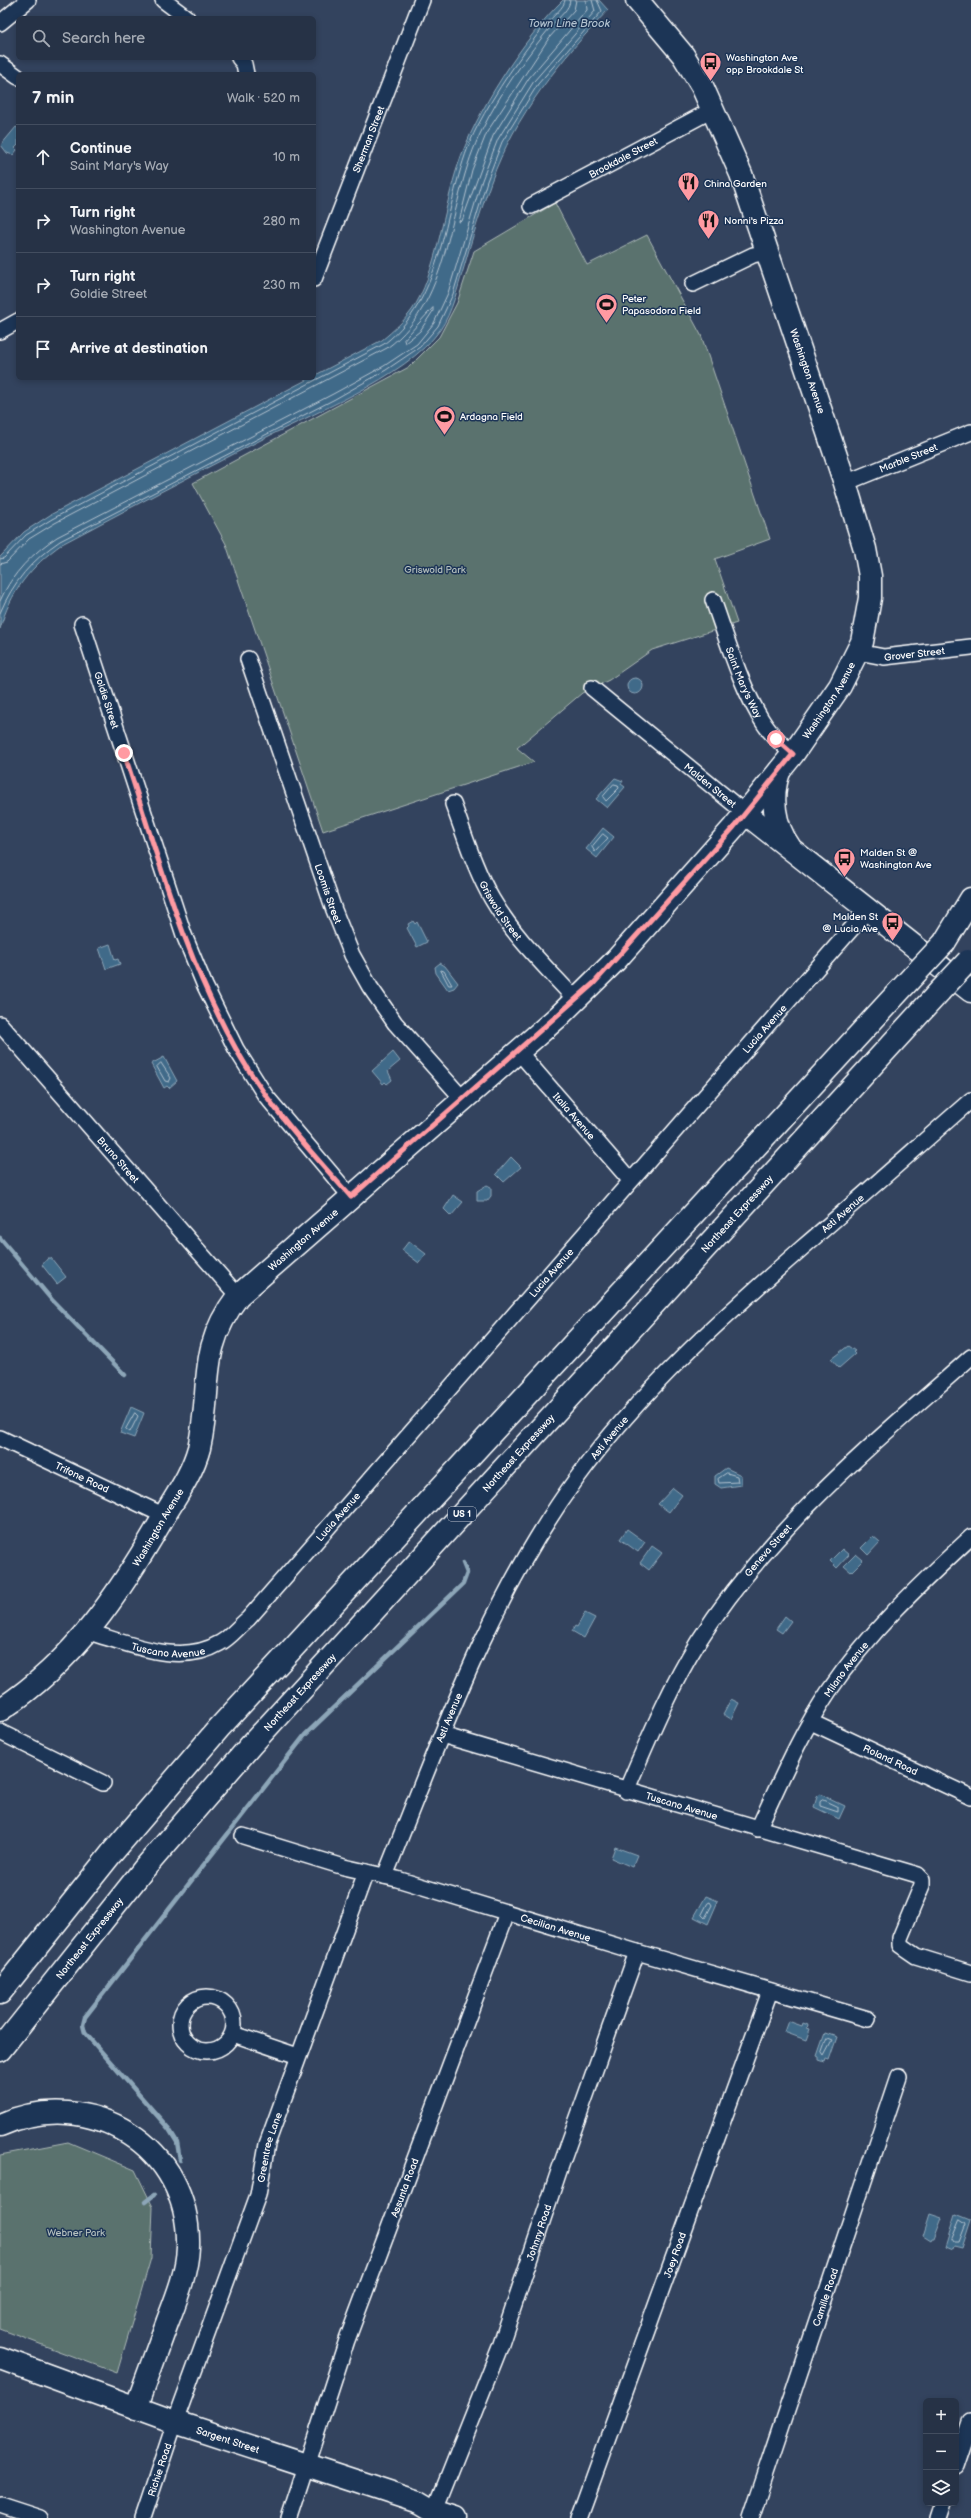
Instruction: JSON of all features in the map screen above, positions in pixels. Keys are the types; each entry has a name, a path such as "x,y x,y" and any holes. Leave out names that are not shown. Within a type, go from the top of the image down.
{"main road":[{"name":"Washington Avenue","path":"0,1710 44,1676 89,1632 128,1579 180,1491 198,1450 213,1339 222,1319 238,1296 462,1098 576,1000 627,948 746,813 787,762 840,686 858,652 868,617 870,576 857,519 741,174 714,109 683,55 638,0"},
{"path":"787,762 774,792 776,812 783,834 792,850"},
{"name":"Malden Street","path":"746,813 792,850 864,915 971,991"},
{"path":"944,943 971,899"},
{"path":"0,1994 111,1854 230,1717 971,914"},
{"name":"Northeast Expressway","path":"0,2050 142,1870 240,1757 970,960"},
{"path":"0,2125 20,2118 49,2112 80,2114 101,2119 126,2131 150,2150 161,2162 177,2189 187,2226 186,2263 174,2305 136,2408"},
{"name":"Sargent Street","path":"0,2358 175,2422 419,2502 433,2514 456,2518"}],"street":[{"path":"0,23 28,0"},
{"path":"163,0 184,16"},
{"name":"Sherman Street","path":"316,266 318,252 422,0"},
{"path":"0,64 16,76"},
{"name":"Brookdale Street","path":"531,206 714,109"},
{"path":"693,284 753,255 767,252"},
{"path":"0,331 16,322"},
{"name":"Marble Street","path":"845,483 971,432"},
{"name":"Saint Mary's Way","path":"713,600 732,652 761,718 787,762"},
{"name":"Goldie Street","path":"82,624 184,935 205,986 236,1049 265,1095 351,1197"},
{"name":"Grover Street","path":"858,652 884,657 971,647"},
{"name":"Loomis Street","path":"248,659 334,910 352,954 370,987 395,1024 462,1098"},
{"name":"Malden Street","path":"592,688 746,813"},
{"name":"Griswold Street","path":"453,804 477,869 492,899 523,942 576,1000"},
{"name":"Lucia Avenue","path":"241,1625 864,915"},
{"name":"Bruno Street","path":"0,1024 238,1296"},
{"name":"Italia Avenue","path":"518,1051 630,1180"},
{"name":"Asti Avenue","path":"385,1876 442,1735 482,1643 528,1555 566,1493 616,1428 667,1371 718,1322 971,1100"},
{"name":"Geneva Street","path":"626,1791 664,1705 680,1674 698,1642 746,1574 779,1535 824,1488 971,1357"},
{"name":"Trifone Road","path":"0,1438 165,1516"},
{"name":"Milano Avenue","path":"758,1829 811,1722 828,1692 870,1636 902,1602 971,1537"},
{"name":"Tuscano Avenue","path":"89,1632 140,1648 177,1654 201,1653 221,1643 241,1625"},
{"name":"Roland Road","path":"811,1722 971,1797"},
{"path":"0,1732 103,1783"},
{"name":"Tuscano Avenue","path":"442,1735 626,1791 916,1874 922,1878 922,1885 900,1938 900,1945 916,1956 971,1974"},
{"name":"Cecilian Avenue","path":"243,1836 366,1872 385,1876 637,1952 868,2019"},
{"name":"Greentree Lane","path":"175,2422 258,2195 267,2144 366,1872"},
{"name":"Assunta Road","path":"289,2518 347,2340 506,1913"},
{"name":"Johnny Road","path":"433,2514 500,2347 560,2168 637,1952"},
{"name":"Joey Road","path":"578,2518 770,1991"},
{"path":"233,2034 298,2056"},
{"name":"Camille Road","path":"751,2518 899,2076"},
{"name":"Richie Road","path":"143,2518 175,2422"},
{"path":"959,2457 971,2422"},
{"path":"0,2505 40,2518"},
{"path":"938,2518 942,2506"}],"green space":[{"name":"Griswold Park","path":"555,203 587,265 647,235 701,335 770,539 715,559 737,623 652,650 609,680 582,693 517,748 534,762 323,831 226,544 193,483 409,367 439,337 457,303 474,251"},
{"name":"Webner Park","path":"68,2142 135,2170 153,2207 151,2258 117,2373 0,2329 0,2155"}],"water":[{"name":"Town Line Brook","path":"563,0 599,0 608,10 556,69 540,90 513,134 501,157 491,182 457,292 440,330 424,347 404,364 355,394 255,443 62,544 41,561 23,581 10,603 0,629 0,557 24,532 50,515 306,380 316,380 316,375 382,340 405,318 412,310 420,296 427,279 439,240 458,165 476,123 502,77 548,15"},
{"path":"16,127 16,151 13,155 7,153 1,145"},
{"path":"635,678 641,680 643,686 641,692 635,694 629,692 627,686 629,680"},
{"path":"615,778 623,781 621,784 625,787 607,808 596,799"},
{"path":"603,828 614,837 597,858 586,849"},
{"path":"413,921 415,924 417,922 427,942 417,947 407,928 409,926 408,924"},
{"path":"110,944 115,960 118,959 120,964 106,969 99,948"},
{"path":"440,963 445,966 458,983 454,988 448,990 436,973 435,967"},
{"path":"393,1052 400,1061 388,1071 392,1080 387,1084 385,1082 383,1084 372,1071"},
{"path":"164,1057 177,1081 169,1088 167,1086 164,1088 151,1064"},
{"path":"511,1157 521,1167 504,1182 496,1174"},
{"path":"487,1185 491,1187 491,1196 487,1201 477,1201 477,1191"},
{"path":"453,1195 463,1202 451,1216 444,1209"},
{"path":"409,1241 426,1254 419,1263 402,1250"},
{"path":"48,1258 51,1258 66,1277 57,1284 42,1265"},
{"path":"848,1346 855,1351 853,1352 855,1354 839,1368 831,1359"},
{"path":"131,1407 144,1413 134,1438 120,1433"},
{"path":"726,1468 741,1475 741,1485 721,1488 715,1484 715,1476"},
{"path":"673,1488 682,1495 669,1512 658,1504"},
{"path":"627,1529 645,1542 638,1552 620,1539"},
{"path":"873,1536 880,1542 868,1555 861,1548"},
{"path":"652,1546 662,1553 649,1570 640,1563"},
{"path":"842,1549 849,1555 837,1568 830,1561"},
{"path":"856,1554 863,1560 851,1572 844,1566"},
{"path":"585,1613 595,1618 584,1638 572,1631 575,1626 577,1627"},
{"path":"785,1616 791,1621 782,1633 776,1629"},
{"path":"731,1699 739,1703 731,1719 723,1714"},
{"path":"820,1794 845,1806 839,1819 814,1807 817,1797"},
{"path":"615,1847 637,1855 632,1867 611,1858"},
{"path":"706,1896 718,1901 708,1924 694,1917"},
{"path":"788,2021 802,2026 803,2023 808,2025 807,2028 810,2029 806,2040 784,2032"},
{"path":"825,2033 837,2037 829,2060 826,2059 825,2062 819,2060 819,2057 817,2056"},
{"path":"930,2214 942,2218 934,2239 931,2241 923,2236"},
{"path":"956,2214 971,2220 962,2248 954,2246 953,2249 946,2246"}],"waterway":[{"path":"0,1238 52,1300 125,1375"},
{"path":"180,2160 177,2142 169,2129 85,2033 83,2025 85,2017 305,1735 463,1584 467,1573 463,1563"},
{"path":"145,2202 154,2195"}],"place":[{"name":"Washington Ave opp Brookdale St","path":"711,82"},
{"name":"China Garden","path":"688,202"},
{"name":"Nonni's Pizza","path":"708,240"},
{"name":"Peter Papasodora Field","path":"607,324"},
{"name":"Ardagna Field","path":"444,436"},
{"name":"Malden St @ Washington Ave","path":"845,878"},
{"name":"Malden St @ Lucia Ave","path":"893,942"}],"route":[{"path":"124,753 184,935 195,964 226,1030 253,1076 279,1114 351,1197 462,1098 576,1000 616,960 734,827 793,754 776,739"}]}
